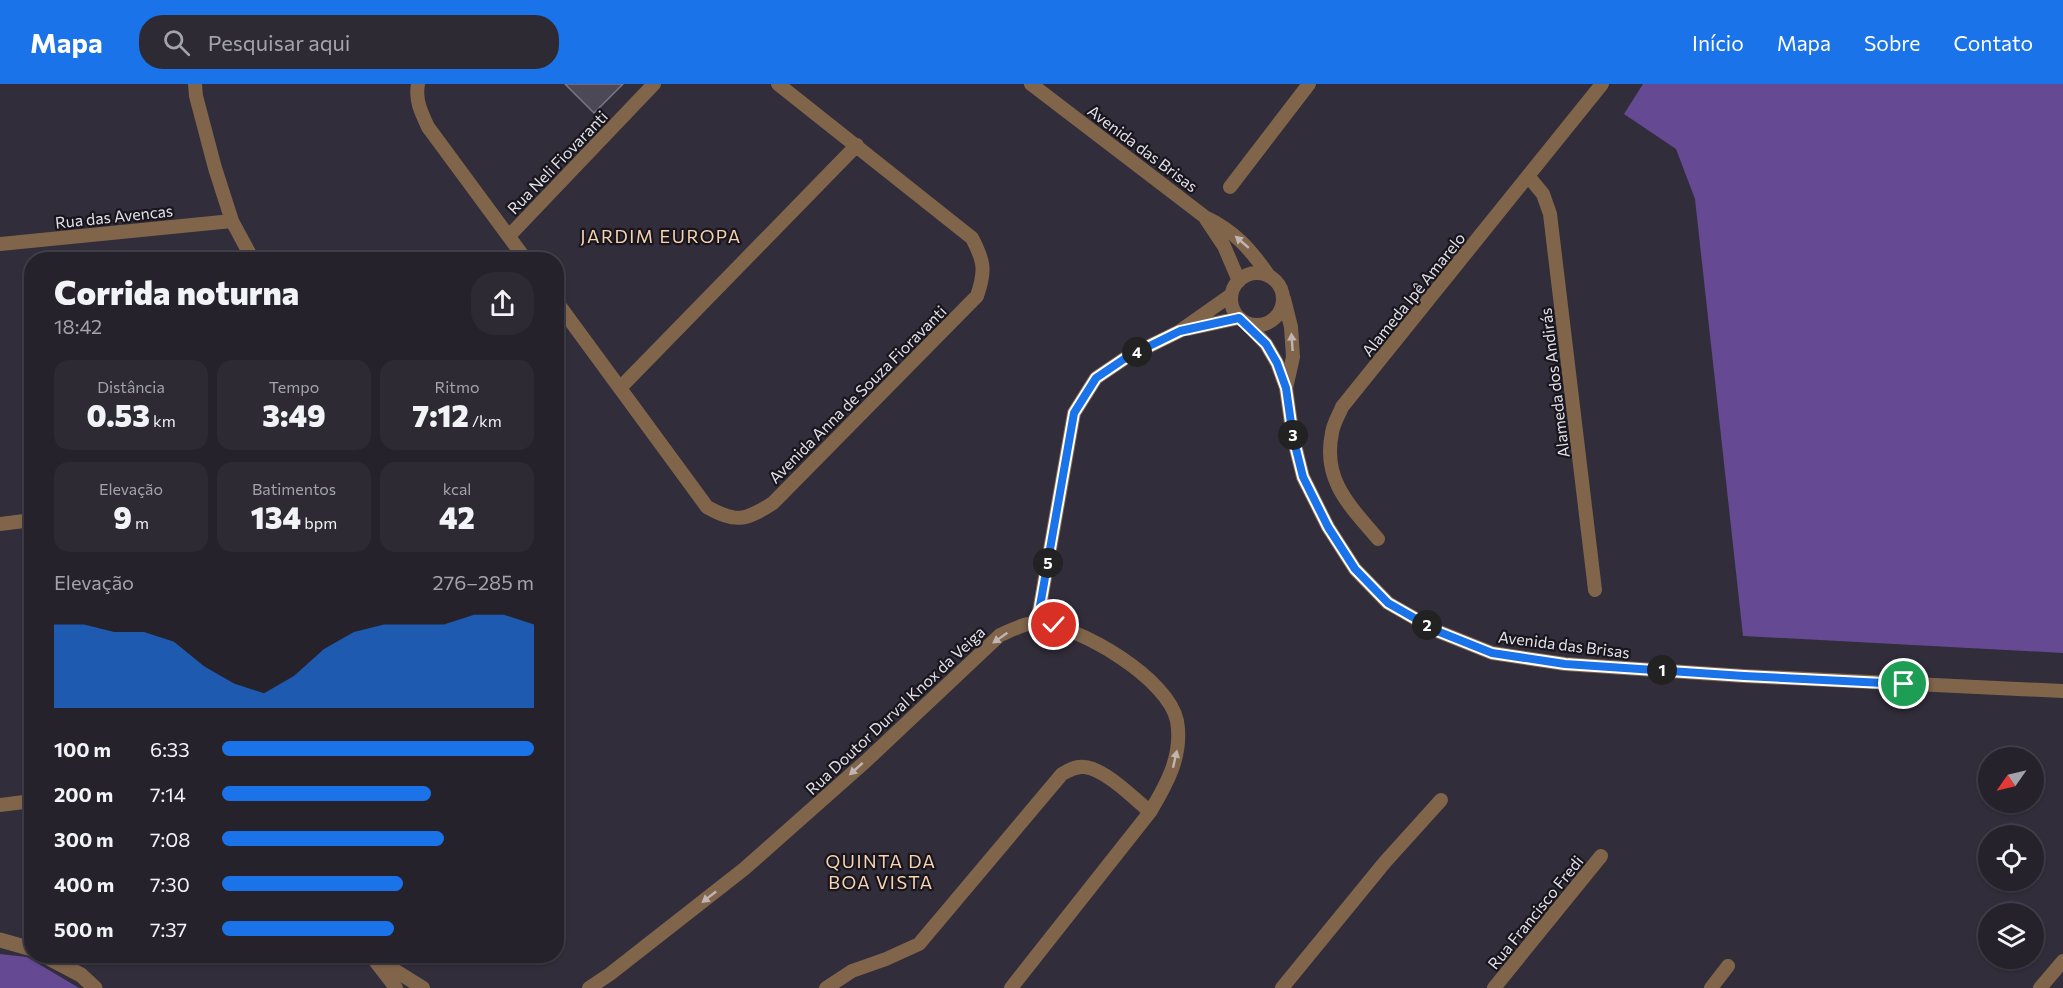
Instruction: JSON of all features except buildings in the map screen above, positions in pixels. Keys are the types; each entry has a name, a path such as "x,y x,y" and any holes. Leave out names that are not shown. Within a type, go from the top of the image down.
{"street":[{"path":"195,84 196,96 215,168 232,221 249,252"},
{"path":"418,84 416,94 419,108 428,127 520,252"},
{"name":"Rua Neli Fiovaranti","path":"509,236 654,84"},
{"name":"Avenida Anna de Souza Fioravanti","path":"564,312 706,507 724,516 740,518 753,515 773,503 977,296 982,282 983,259 972,237 778,84"},
{"name":"Avenida das Brisas","path":"1031,84 1205,217 1223,225 1251,249 1269,276"},
{"path":"1230,187 1309,84"},
{"name":"Alameda Ipê Amarelo","path":"1378,539 1349,505 1336,485 1329,459 1332,432 1342,407 1602,84"},
{"path":"620,388 857,145"},
{"name":"Alameda dos Andirás","path":"1529,177 1543,194 1551,214 1595,590"},
{"name":"Avenida das Brisas","path":"1205,217 1224,246 1239,281"},
{"name":"Rua das Avencas","path":"0,244 232,221"},
{"path":"1037,623 1074,413 1096,378 1127,357 1180,331 1231,295 1239,281 1253,273 1269,276 1280,288 1283,296 1279,314 1264,324 1255,326 1242,321 1180,331"},
{"path":"1231,295 1231,303 1242,321"},
{"name":"Avenida das Brisas","path":"1283,296 1291,327 1293,357 1286,388"},
{"name":"Avenida das Brisas","path":"1242,321 1266,344 1277,363 1286,388 1293,437 1303,477 1328,527 1355,569 1388,603 1437,631 1492,653 1565,664 1744,676 2063,692"},
{"path":"0,524 24,521"},
{"name":"Rua Doutor Durval Knox da Veiga","path":"589,988 744,869 866,761 1000,635 1024,625 1037,623 1054,625 1078,633 1107,648 1156,686 1176,718 1179,737 1175,761 1167,784 1150,812 1011,988"},
{"path":"826,988 852,971 920,944 1062,774 1079,767 1097,770 1150,812"},
{"path":"1281,988 1391,854 1442,800"},
{"path":"0,805 24,802"},
{"name":"Rua Francisco Fredi","path":"1494,988 1601,856"},
{"path":"0,940 24,946"},
{"path":"2040,988 2063,961"},
{"path":"58,963 81,975 95,988"},
{"path":"376,963 396,988"},
{"path":"382,963 423,988"},
{"path":"1711,988 1728,966"}],"shaded area":[{"path":"1643,84 2063,84 2063,653 1743,636 1695,199 1676,149 1624,114"},
{"path":"0,954 24,957 24,963 37,963 79,988 0,988"}],"district":[{"name":"JARDIM EUROPA","path":"661,236"},
{"name":"QUINTA DA BOA VISTA","path":"881,871"}],"route":[{"path":"1054,625 1037,623 1074,413 1096,378 1127,357 1180,331 1239,318 1266,344 1277,363 1286,388 1293,437 1303,477 1328,527 1355,569 1388,603 1437,631 1492,653 1565,664 1904,684"}]}
